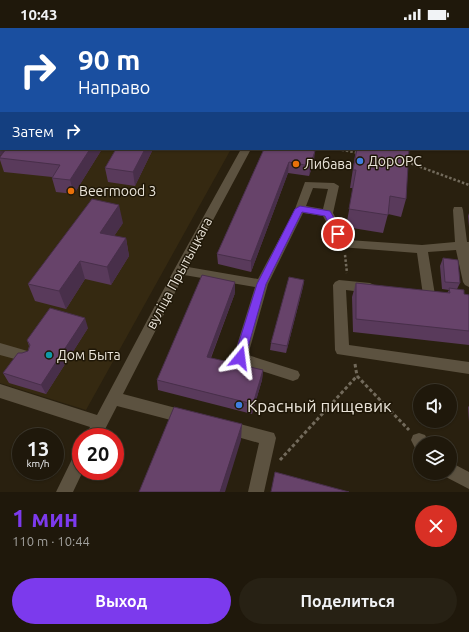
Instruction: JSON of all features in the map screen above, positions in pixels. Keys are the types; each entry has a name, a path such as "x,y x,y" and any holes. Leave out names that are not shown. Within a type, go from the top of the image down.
{"street":[{"name":"вуліца Прытыцкага","path":"98,428 180,270 245,150"},
{"path":"293,375 240,358 262,284 300,209 309,184 334,186 328,213 344,244 422,249 465,246"},
{"path":"300,209 328,213"},
{"path":"458,210 465,246 469,282"},
{"path":"422,249 429,295"},
{"path":"180,270 262,284"},
{"path":"385,290 339,284 342,350 469,368"},
{"path":"415,294 445,297"},
{"path":"0,349 26,356"},
{"path":"0,391 100,423"},
{"path":"113,398 198,420"},
{"path":"214,424 268,438 258,487"},
{"path":"457,474 469,481"},
{"path":"64,492 72,476"}],"path":[{"path":"344,150 360,153"},
{"path":"405,162 413,163 469,185"},
{"path":"258,487 357,376 414,436"}],"shaded area":[{"path":"0,150 230,150 86,410 0,383"}],"building":[{"path":"5,150 89,150 70,180 52,178 60,165 0,157"},
{"path":"115,150 144,150 133,172 105,168"},
{"path":"264,150 315,151 310,166 289,162 251,261 217,254"},
{"path":"357,150 409,150 406,199 390,196 388,215 349,209 356,170 353,170"},
{"path":"92,199 119,205 100,233 126,238 107,267 80,261 59,291 28,284"},
{"path":"443,258 458,260 460,283 445,282"},
{"path":"202,275 235,282 207,357 263,370 253,404 157,380"},
{"path":"289,277 304,280 287,346 271,343"},
{"path":"356,283 450,293 449,288 464,290 464,294 469,295 469,331 356,319"},
{"name":"Дом Быта","path":"50,308 85,318 41,385 3,373 18,353 28,351 30,345 27,340"},
{"path":"174,407 242,424 220,492 139,492"},
{"path":"275,472 349,492 271,492"}],"place":[{"name":"ДорОРС","path":"360,161"},
{"name":"Либава","path":"296,164"},
{"name":"Beermood 3","path":"71,191"},
{"name":"Дом Быта","path":"49,355"},
{"name":"Красный пищевик","path":"239,405"}],"route":[{"path":"240,358 262,284 300,209 328,213 338,234"}]}
